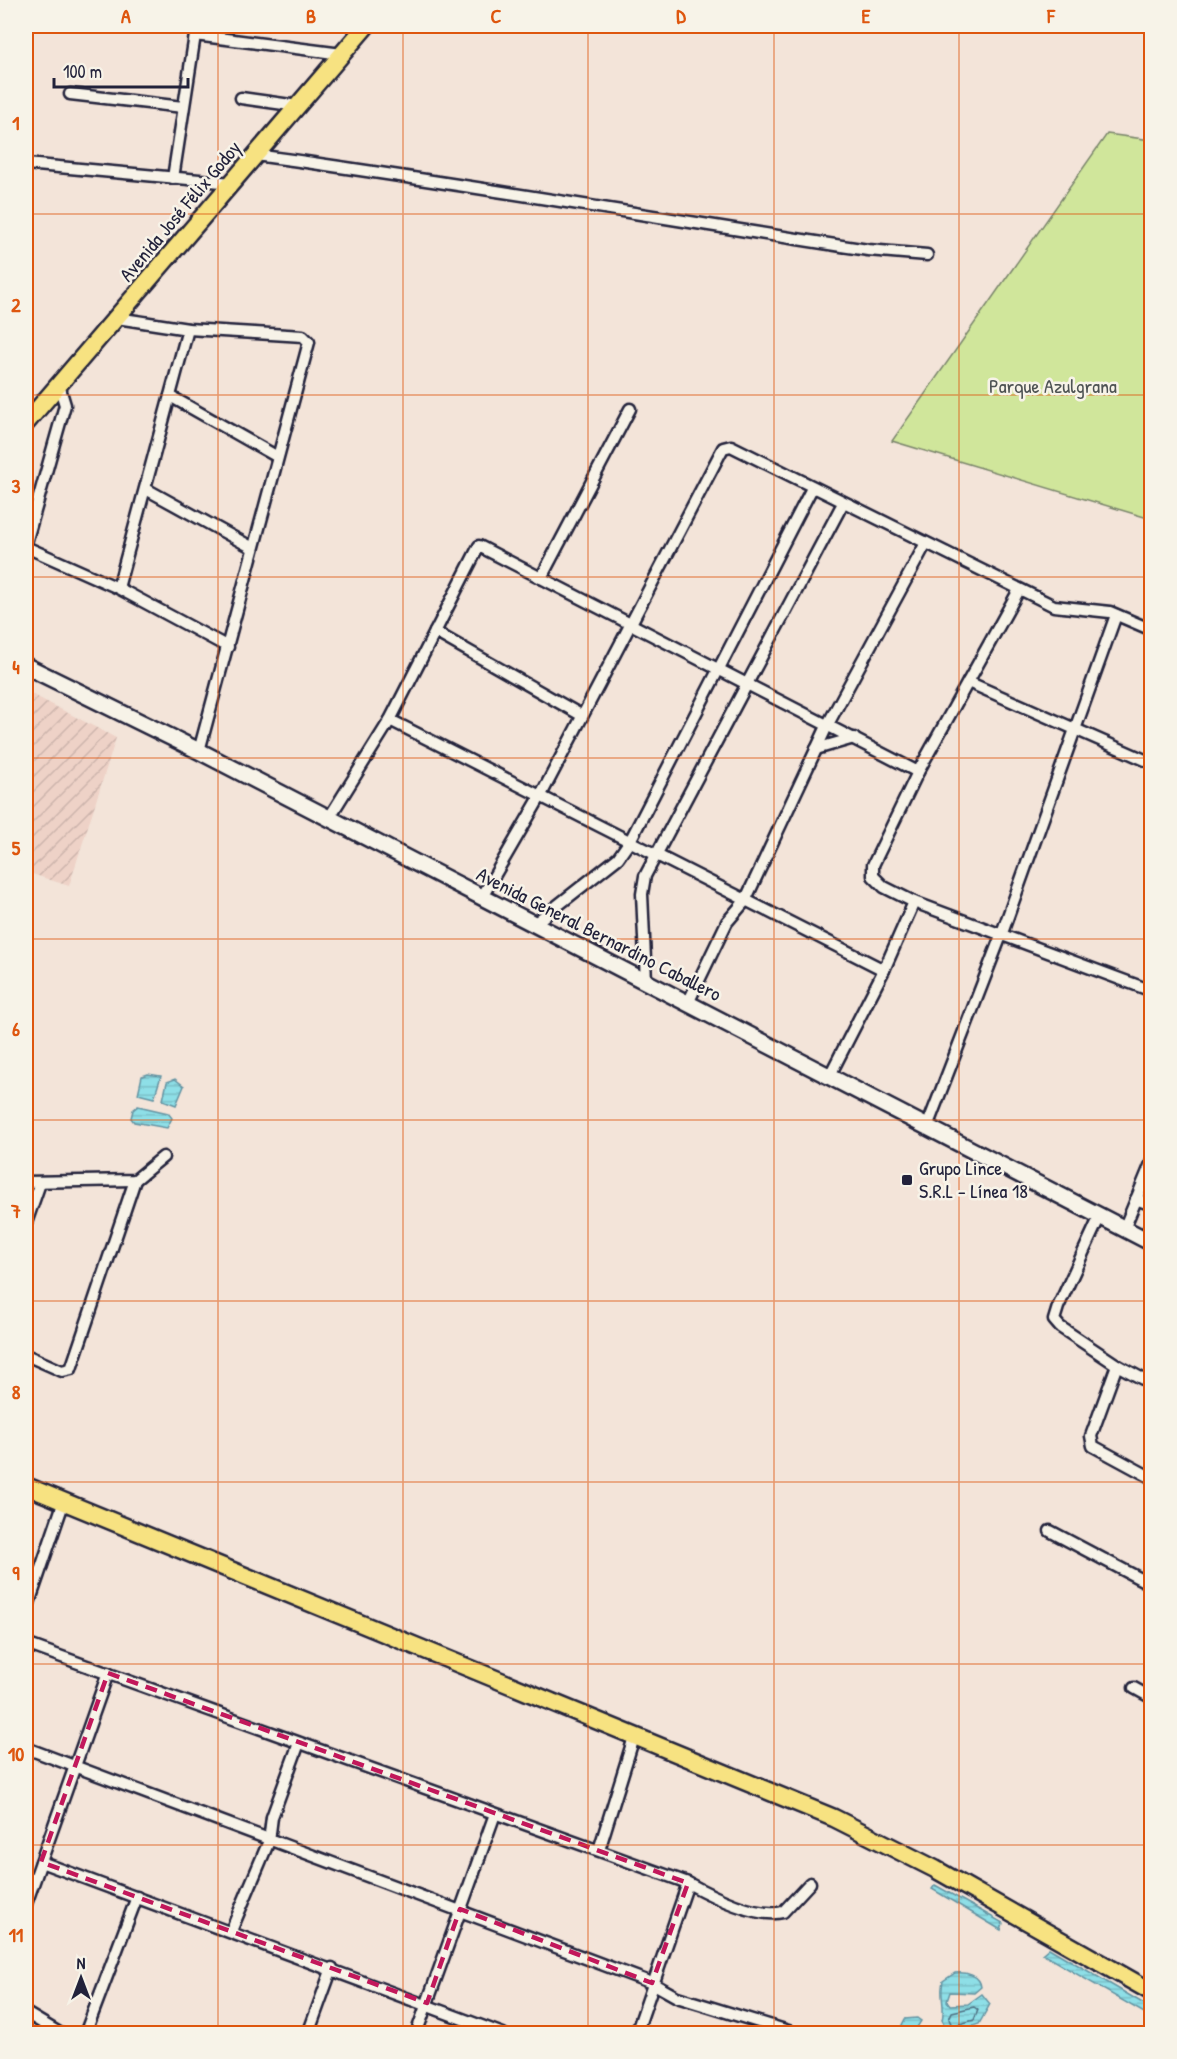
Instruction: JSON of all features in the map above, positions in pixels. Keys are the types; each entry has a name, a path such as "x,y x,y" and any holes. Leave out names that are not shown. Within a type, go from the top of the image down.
{"main road":[{"name":"Avenida José Félix Godoy","path":"26,423 366,26"},
{"name":"Avenida General Bernardino Caballero","path":"26,666 199,751 1148,1241"},
{"path":"26,1486 635,1734 834,1818 935,1869 1152,1992"}],"street":[{"path":"173,178 195,35 342,54"},
{"path":"70,94 183,107"},
{"path":"241,98 298,106"},
{"path":"256,155 423,178 517,196 868,250 927,255"},
{"path":"26,164 232,183"},
{"path":"117,318 188,329 308,338 308,346 276,456 199,751"},
{"path":"118,588 188,329"},
{"path":"59,385 64,405 26,545 118,588 228,647"},
{"path":"170,396 276,456"},
{"path":"541,578 630,409"},
{"path":"482,897 540,797 723,447 731,446 1054,606 1089,608 1116,615 1152,630"},
{"path":"534,924 618,858 630,841 717,668 812,488"},
{"path":"146,489 253,548"},
{"path":"646,981 642,894 645,876 843,503"},
{"path":"688,1003 727,922 744,901 828,724 926,543"},
{"path":"329,818 390,720 478,546 918,772"},
{"path":"1019,590 918,772 872,870 873,876 884,887 914,902 1152,991"},
{"path":"927,1127 1002,933 1116,615"},
{"path":"435,632 581,715"},
{"path":"968,682 1075,727 1152,763"},
{"path":"390,720 884,970"},
{"path":"816,749 854,738"},
{"path":"829,1077 884,970 914,902"},
{"path":"26,1355 62,1371 71,1369 135,1180 163,1157"},
{"path":"1124,1229 1152,1161"},
{"path":"26,1182 135,1180"},
{"path":"26,1223 40,1183"},
{"path":"1136,1199 1152,1205"},
{"path":"1100,1216 1054,1320 1060,1328 1117,1365 1152,1384"},
{"path":"1148,1241 1152,1222"},
{"path":"1117,1365 1091,1436 1093,1446 1152,1478"},
{"path":"26,1612 64,1501"},
{"path":"1050,1532 1152,1585"},
{"path":"26,1644 598,1850 688,1883 727,1901 774,1914 783,1912 810,1883"},
{"path":"26,1904 108,1673"},
{"path":"1134,1688 1152,1698"},
{"path":"598,1850 635,1734"},
{"path":"231,1931 269,1841 272,1817 299,1743"},
{"path":"26,1748 652,1983 677,1997 798,2034"},
{"path":"416,2034 495,1814"},
{"path":"41,1862 332,1968 503,2034"},
{"path":"636,2034 688,1883"},
{"path":"85,2034 137,1898"},
{"path":"308,2034 332,1968"},
{"path":"26,2013 61,2034"}],"highlighted area":[{"path":"108,1673 688,1883 652,1983 460,1909 427,2003 41,1862"}],"shaded area":[{"path":"26,691 116,738 69,886 26,872"}],"green space":[{"name":"Parque Azulgrana","path":"1107,134 1151,140 1151,519 892,441"}],"water":[{"path":"148,1074 161,1076 154,1098 138,1094 142,1076"},
{"path":"175,1079 184,1086 176,1105 163,1100 167,1082"},
{"path":"138,1106 168,1113 172,1118 167,1128 134,1122 131,1118 133,1110"},
{"path":"935,1885 1003,1923 1001,1930 932,1889"},
{"path":"1049,1948 1151,2008 1151,2017 1042,1954"},
{"path":"955,1973 972,1975 981,1987 974,1993 950,1992 947,2001 950,2005 968,2004 982,1994 990,2004 979,2024 955,2032 948,2031 942,2020 942,1992 943,1981"},
{"path":"917,2018 921,2021 916,2029 904,2031 901,2027 905,2019"}],"place":[{"name":"Grupo Lince S.R.L - Línea 18","path":"907,1180"}]}
